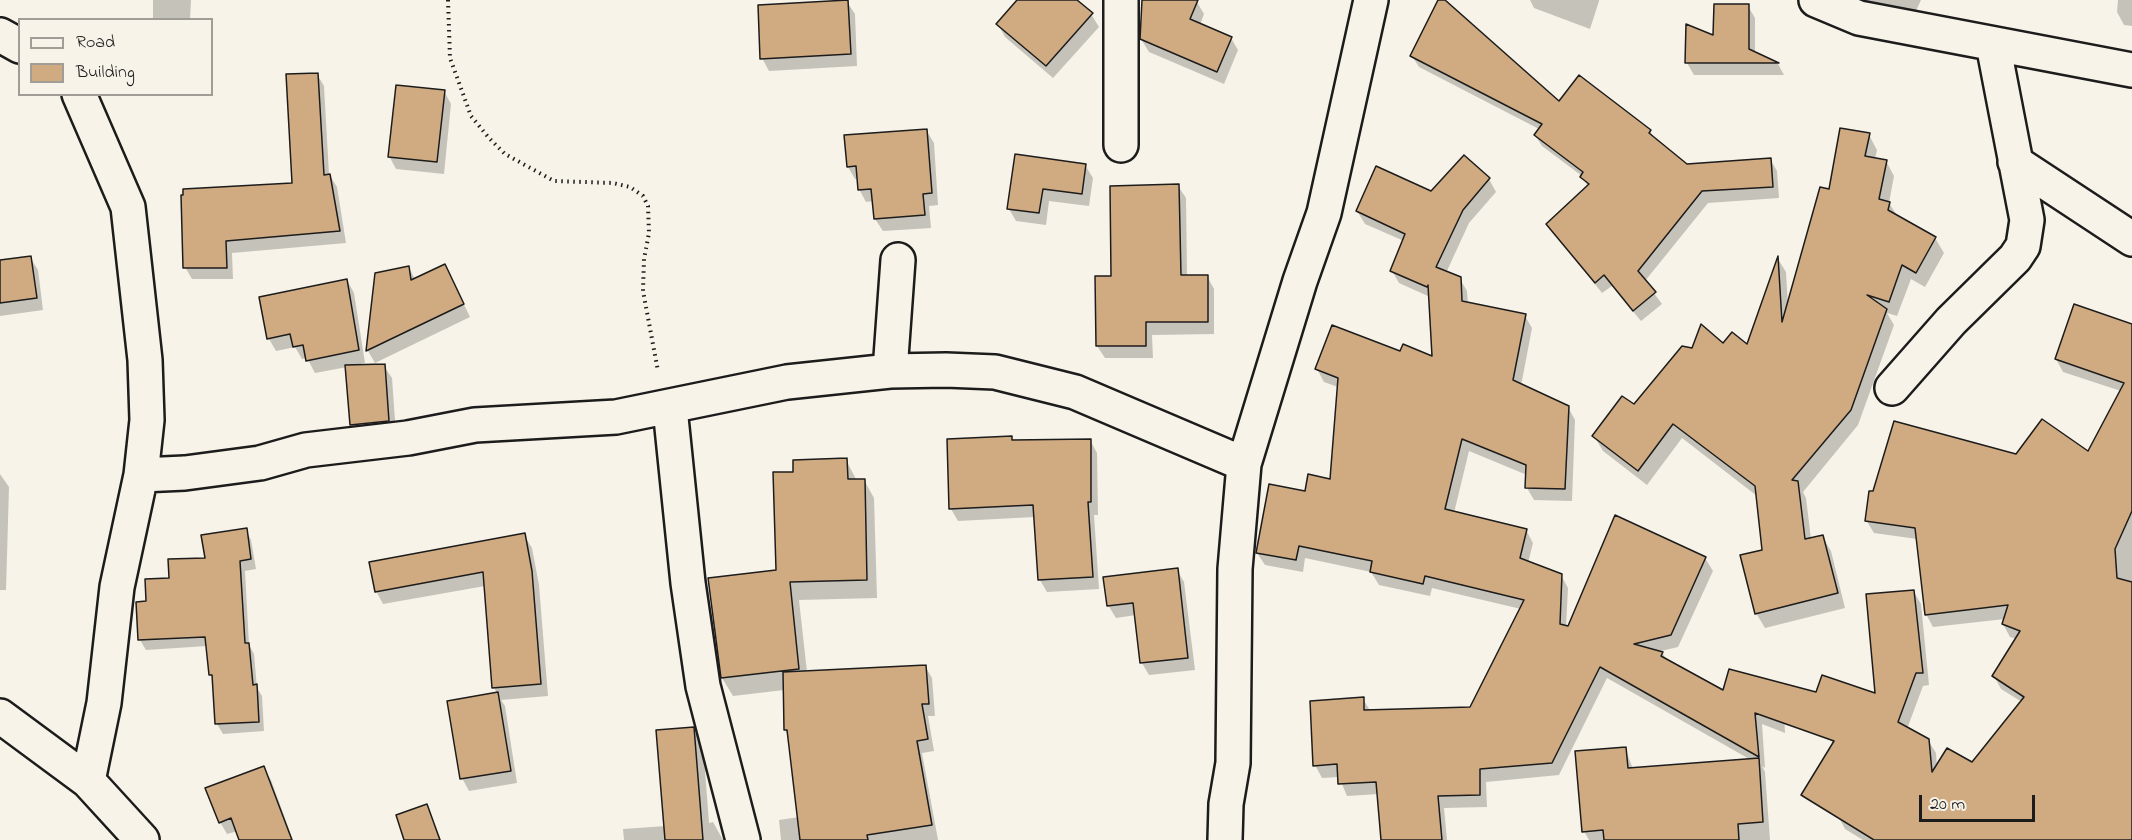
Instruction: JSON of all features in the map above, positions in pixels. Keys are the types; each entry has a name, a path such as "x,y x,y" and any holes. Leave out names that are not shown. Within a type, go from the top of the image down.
{"street":[{"path":"1121,0 1121,145"},
{"path":"1225,840 1226,804 1233,763 1235,569 1244,464 1300,281 1324,213 1350,97 1365,16 1371,0"},
{"path":"1816,0 1859,18 2132,70"},
{"path":"0,35 18,45"},
{"path":"1892,388 1951,321 2009,265 2023,246 2028,220 1993,44"},
{"path":"80,96 128,207 145,360 147,420 141,475 117,587 104,703 88,781"},
{"path":"2015,162 2132,239"},
{"path":"890,370 898,260"},
{"path":"141,475 185,473 260,464 306,450 408,438 475,425 616,417 787,381 890,370 995,372 1075,392 1244,464"},
{"path":"675,406 688,583 703,686 743,840"},
{"path":"0,716 88,781 142,840"}],"path":[{"path":"448,0 450,58 471,116 489,138 506,154 554,181 613,183 630,187 643,196 648,206 649,232 644,259 643,291 654,361 662,383 675,406"}],"building":[{"path":"848,0 851,54 760,59 758,5"},
{"path":"1017,0 1077,0 1093,13 1046,66 996,24"},
{"path":"1142,0 1198,0 1190,19 1232,37 1217,72 1140,39"},
{"path":"1438,0 1445,0 1559,101 1579,75 1651,130 1649,133 1687,164 1771,158 1773,187 1702,191 1638,271 1656,292 1633,311 1604,275 1595,283 1546,224 1589,184 1580,177 1583,172 1534,135 1542,124 1410,56"},
{"path":"1714,4 1749,4 1749,49 1779,63 1685,63 1686,24 1713,35"},
{"path":"318,73 324,175 330,174 340,231 226,241 227,268 183,268 181,195 183,195 183,189 292,183 286,74"},
{"path":"396,85 445,90 437,162 388,157"},
{"path":"1840,128 1870,133 1865,156 1887,160 1879,199 1890,202 1888,210 1936,237 1916,273 1902,265 1889,302 1867,295 1887,309 1851,410 1792,480 1798,481 1805,539 1823,535 1838,593 1755,614 1740,555 1762,550 1755,486 1673,424 1638,471 1592,436 1622,396 1634,404 1682,346 1692,348 1701,324 1723,343 1732,332 1747,344 1778,256 1782,322 1820,187 1829,189"},
{"path":"927,129 932,193 923,194 925,215 874,219 871,189 858,190 856,166 847,167 844,135"},
{"path":"1015,154 1086,164 1082,194 1043,189 1039,213 1007,209"},
{"path":"1464,155 1490,178 1463,210 1436,267 1461,277 1462,301 1526,314 1513,380 1569,406 1565,489 1525,488 1526,465 1462,439 1445,509 1527,529 1520,558 1562,574 1560,624 1568,626 1615,515 1706,557 1671,635 1634,644 1663,652 1661,656 1723,690 1729,669 1816,692 1822,675 1875,693 1866,594 1914,590 1923,673 1916,673 1898,722 1929,739 1932,772 1947,748 1972,762 2024,697 1992,676 2020,631 2002,624 2008,605 1925,615 1915,528 1865,521 1869,491 1873,491 1894,421 2016,454 2042,419 2088,451 2124,383 2055,359 2074,304 2132,324 2132,511 2115,549 2117,578 2132,582 2132,840 1874,840 1801,795 1834,741 1755,713 1759,757 1600,667 1552,763 1480,769 1480,795 1438,796 1442,840 1381,840 1376,782 1338,784 1337,764 1313,766 1310,701 1364,697 1364,710 1470,707 1524,600 1425,576 1423,584 1370,572 1372,561 1299,546 1296,560 1256,553 1269,484 1305,491 1308,474 1330,479 1338,378 1315,369 1332,325 1400,351 1403,344 1432,356 1428,285 1427,287 1390,271 1405,234 1356,211 1376,166 1431,191"},
{"path":"1179,184 1181,275 1208,275 1208,322 1146,322 1146,346 1096,346 1095,276 1111,276 1110,186"},
{"path":"31,256 37,298 0,303 0,260"},
{"path":"445,264 464,304 366,351 375,273 409,266 411,280"},
{"path":"347,279 359,350 306,361 303,345 293,347 290,334 267,339 259,297"},
{"path":"385,364 389,421 350,425 345,365"},
{"path":"1012,436 1012,440 1091,439 1091,502 1088,502 1093,577 1038,580 1033,505 949,509 947,439"},
{"path":"847,458 848,479 865,479 867,580 790,582 799,669 721,678 708,578 776,570 773,472 793,472 793,460"},
{"path":"247,528 251,559 240,561 245,643 249,643 253,685 257,684 259,722 215,724 212,675 209,675 205,637 138,640 136,602 146,601 145,579 169,578 168,559 205,558 201,535"},
{"path":"525,533 532,571 541,684 492,688 483,572 375,592 369,562"},
{"path":"1178,568 1188,658 1140,663 1133,603 1107,606 1103,577"},
{"path":"926,665 929,704 922,704 928,739 917,741 932,825 867,835 868,840 800,840 787,730 784,730 783,672"},
{"path":"498,692 511,771 460,779 447,701"},
{"path":"694,727 703,840 665,840 656,730"},
{"path":"1626,747 1628,768 1759,758 1763,822 1738,824 1739,840 1604,840 1603,830 1582,832 1575,751"},
{"path":"264,766 292,840 239,840 231,818 219,823 205,788"},
{"path":"427,804 440,840 404,840 396,815"}]}
